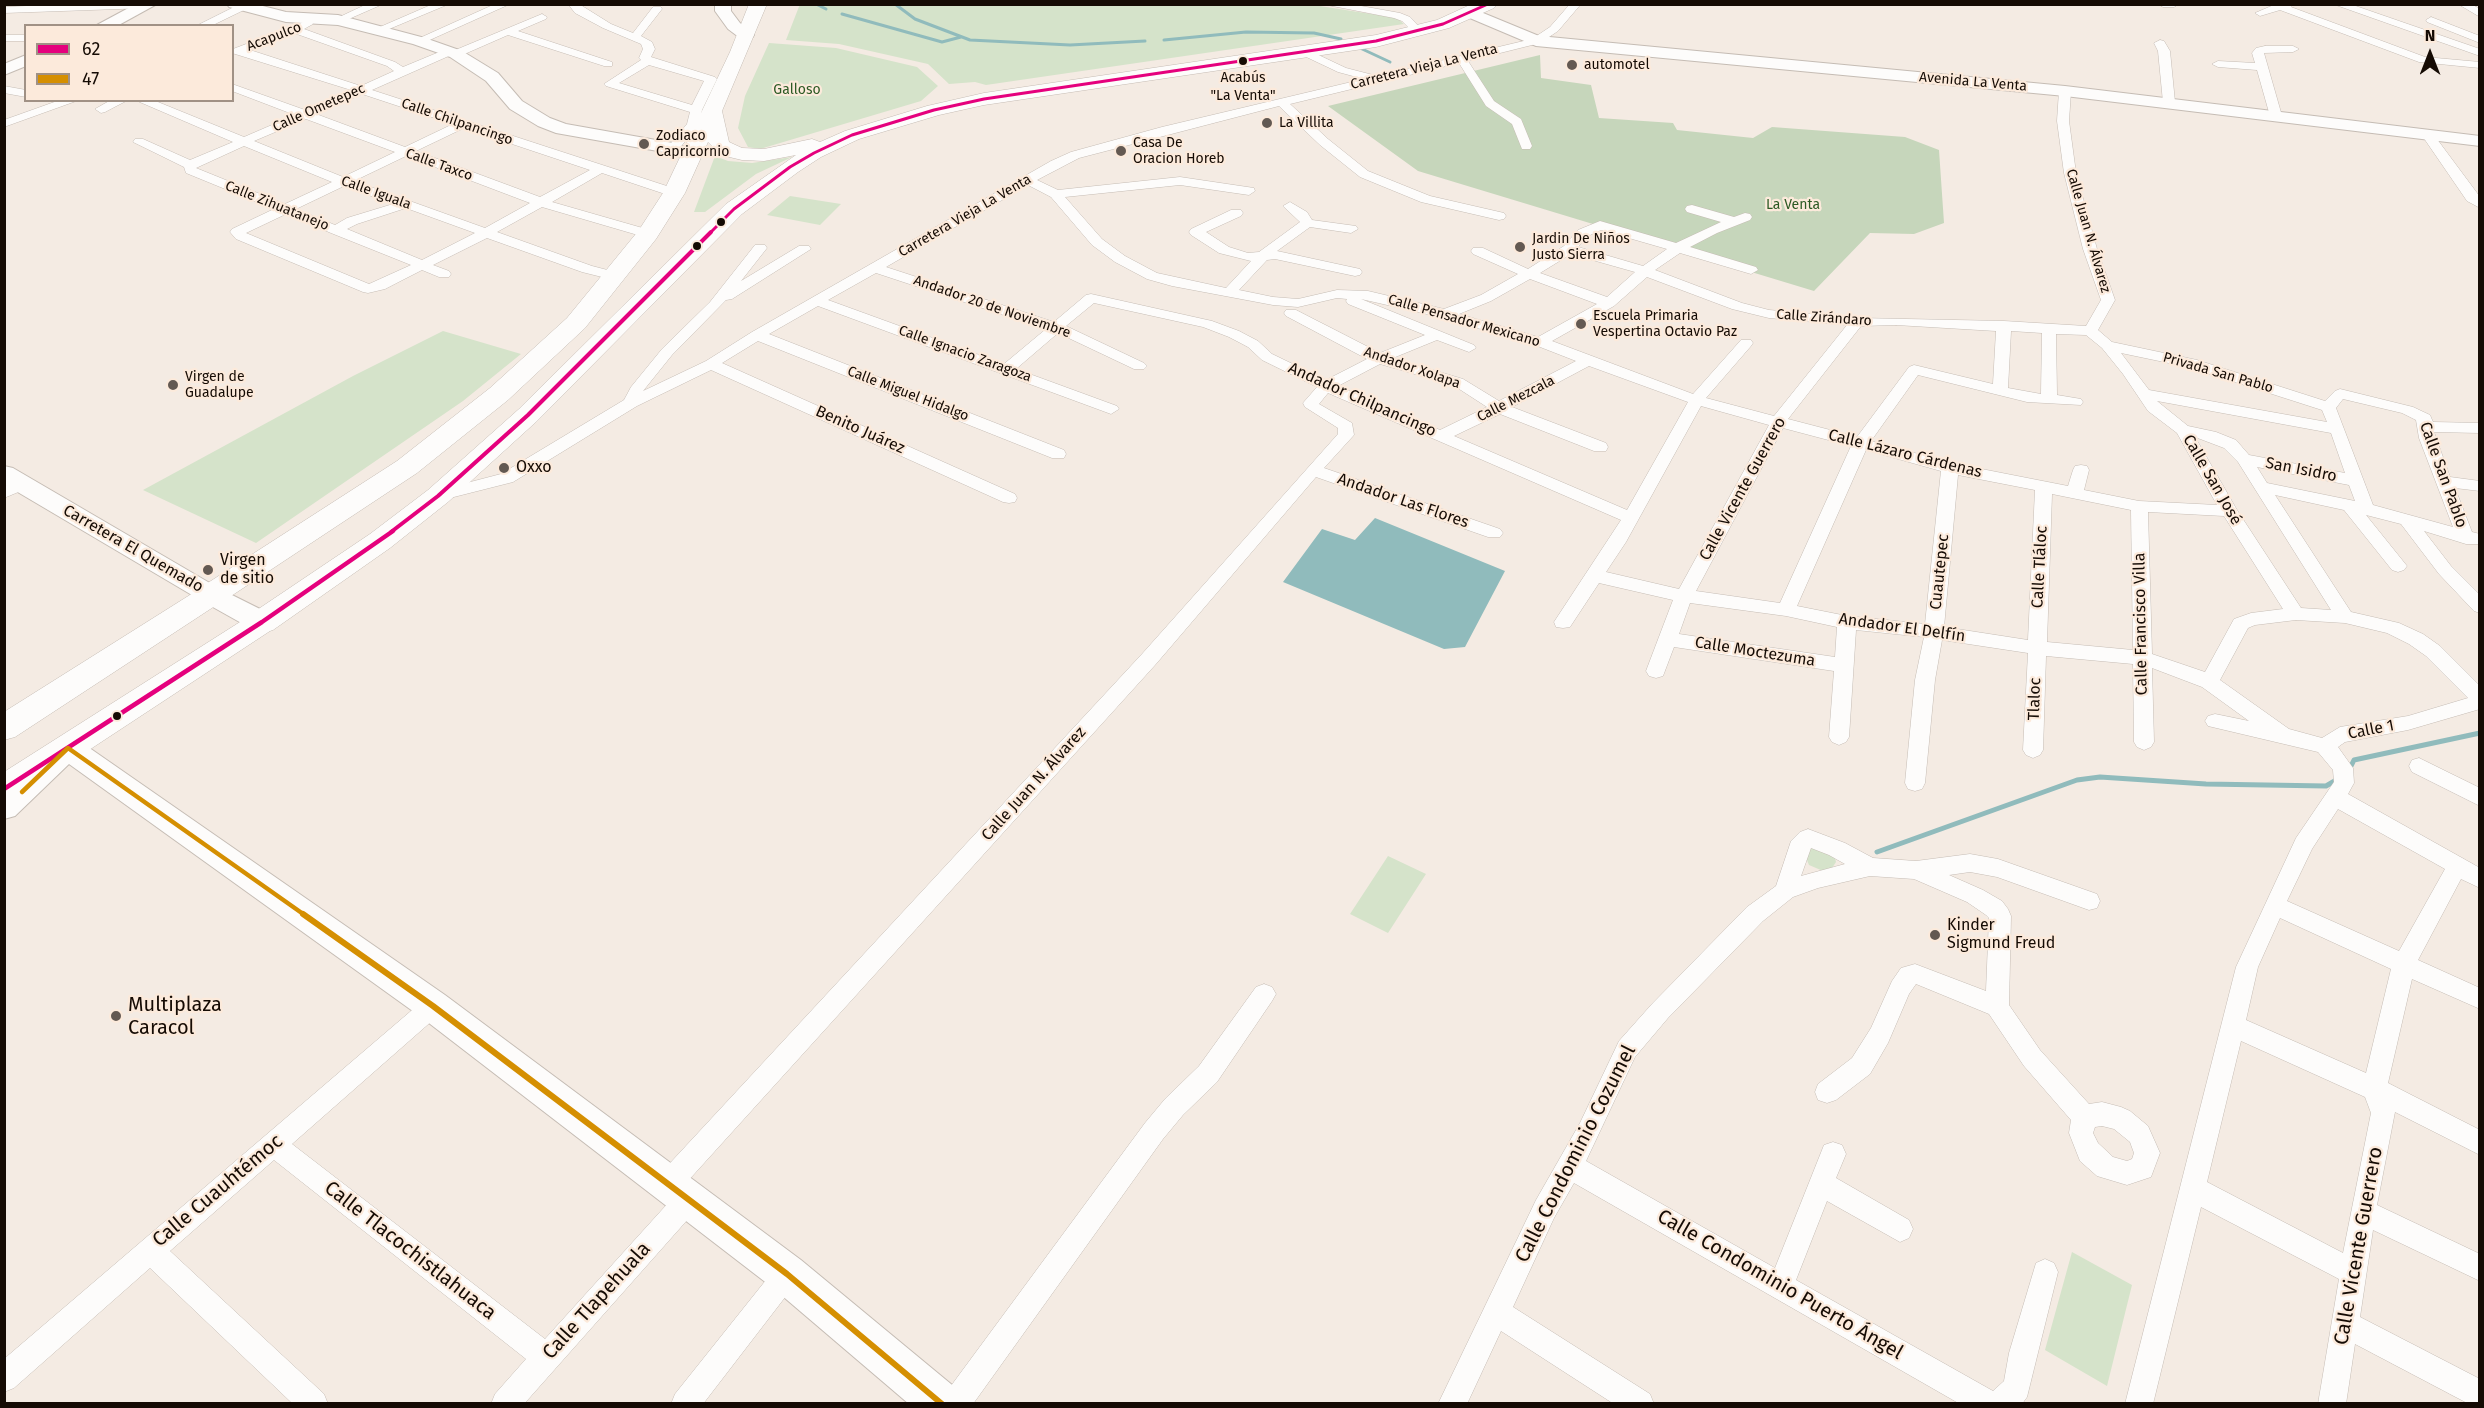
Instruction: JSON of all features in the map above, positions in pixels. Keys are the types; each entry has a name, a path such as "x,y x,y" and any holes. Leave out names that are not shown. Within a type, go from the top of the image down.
{"highway":[{"path":"212,595 407,467 499,394 576,323 648,234 674,193 682,152 746,35 758,4"},
{"path":"704,111 720,145 742,154 785,152 852,135 934,110 984,99 1305,52 1418,31 1479,9"},
{"path":"253,617 380,541 438,496 528,415 734,209 790,167 852,135"}],"main road":[{"path":"723,4 723,11 734,27 746,35"},
{"path":"107,24 149,5"},
{"path":"238,6 268,14 316,20 338,20 419,41 452,53 492,77 516,105 544,123 562,129 682,152"},
{"name":"Avenida La Venta","path":"1479,9 1536,41 2065,90 2480,141"},
{"path":"4,70 24,61"},
{"name":"Carretera El Quemado","path":"10,484 253,617"},
{"path":"4,728 212,595"},
{"path":"4,789 68,748 253,617"},
{"path":"4,773 253,617"},
{"path":"4,807 68,748"},
{"path":"68,748 434,1006 787,1274 942,1404"}],"street":[{"path":"378,30 444,4"},
{"path":"488,4 509,8"},
{"path":"1327,4 1396,15 1406,19 1418,31"},
{"path":"1536,41 1554,29 1576,4"},
{"path":"2165,5 2174,4"},
{"path":"2338,4 2480,54"},
{"path":"2463,4 2480,14"},
{"path":"4,10 149,5"},
{"path":"338,20 373,5"},
{"path":"574,5 607,26 646,42 649,48 645,58 648,61"},
{"path":"205,24 238,6"},
{"path":"2260,13 2286,6 2423,60 2480,65"},
{"path":"419,41 509,8"},
{"name":"Calle Ometepec","path":"190,165 360,89 509,32 542,17 509,8"},
{"path":"636,36 657,9"},
{"name":"Acapulco","path":"236,51 296,30 316,20"},
{"path":"2431,20 2480,40"},
{"path":"296,30 391,64 401,72"},
{"path":"509,32 608,64"},
{"path":"4,38 24,38"},
{"name":"Carretera Vieja La Venta","path":"438,496 507,478 632,403 711,364 757,335 1075,155 1376,78 1536,41"},
{"path":"2160,43 2164,51 2169,102"},
{"path":"2276,116 2258,53 2260,50 2293,49"},
{"name":"Calle Chilpancingo","path":"236,51 360,89 461,125 674,193"},
{"path":"1305,52 1342,70 1376,78"},
{"path":"1461,58 1490,103 1516,122 1526,146"},
{"path":"648,61 711,79 704,111 610,84 648,61"},
{"path":"2218,64 2261,67"},
{"name":"Calle Taxco","path":"234,88 543,203 648,234"},
{"path":"4,89 22,94"},
{"name":"Calle Juan N. Álvarez","path":"2065,90 2062,122 2070,173 2090,249 2108,300 2090,331"},
{"path":"4,101 22,94"},
{"path":"4,124 67,102"},
{"path":"101,109 117,102"},
{"name":"Calle Iguala","path":"146,102 342,181 587,269 614,276"},
{"path":"1281,102 1324,142 1364,174 1426,199 1499,216"},
{"path":"461,125 237,232 241,236 361,288 380,286 543,203 599,170"},
{"path":"2427,134 2472,198 2480,204"},
{"name":"Calle Zihuatanejo","path":"139,142 190,165 190,170 444,274"},
{"path":"1028,180 1056,194 1097,242 1120,259 1152,276 1273,302 1298,303 1337,294 1469,348"},
{"path":"1056,194 1170,182 1203,183 1249,191"},
{"path":"1203,183 1246,226"},
{"path":"336,230 352,221 406,204"},
{"path":"1228,206 1196,232 1206,241 1224,250 1248,257 1265,254 1355,272"},
{"path":"1290,206 1302,215 1307,223"},
{"path":"1540,342 1609,303 1629,288 1645,271 1678,248 1740,219 1692,209"},
{"path":"1230,292 1265,254 1307,223 1350,229"},
{"path":"1445,314 1486,298 1529,274 1569,249 1582,233 1600,225 1751,270"},
{"path":"632,403 636,390 667,352 715,304 760,248"},
{"path":"715,304 804,249"},
{"name":"Calle Zirándaro","path":"1569,249 1645,271 1737,306 1769,314 1857,322 2004,325 2090,331"},
{"path":"1478,251 1529,274 1609,303"},
{"name":"Andador 20 de Noviembre","path":"876,268 1056,327 1139,366"},
{"path":"1149,311 1172,282"},
{"name":"Calle Pensador Mexicano","path":"1337,294 1368,295 1445,314 1540,342 1589,360"},
{"name":"Andador Chilpancingo","path":"1056,327 1091,298 1207,324 1234,334 1253,344 1267,357 1326,386 1630,518"},
{"name":"Calle Ignacio Zaragoza","path":"818,301 1111,409"},
{"name":"Andador Xolapa","path":"1291,313 1379,359 1458,382 1499,408 1600,447"},
{"name":"Calle Vicente Guerrero","path":"1656,671 1684,596 1779,422 1857,322"},
{"path":"2000,390 2004,325"},
{"path":"1007,369 1056,327"},
{"path":"2049,328 2049,399"},
{"name":"Calle San José","path":"2090,331 2107,345 2160,414 2183,430 2229,511 2296,614"},
{"name":"Calle Miguel Hidalgo","path":"757,335 1058,454"},
{"path":"1326,386 1379,359 1438,335"},
{"path":"1563,622 1630,518 1698,400 1712,379 1746,343"},
{"name":"Privada San Pablo","path":"2107,345 2192,363 2328,407"},
{"name":"Calle Lázaro Cárdenas","path":"1589,360 1741,414 1950,468 2139,506 2229,511"},
{"name":"Calle Mezcala","path":"1442,435 1499,408 1589,360"},
{"name":"Benito Juárez","path":"711,364 1009,498"},
{"path":"1786,610 1860,444 1914,370 2027,397 2075,402"},
{"name":"Calle Juan N. Álvarez","path":"678,1192 1346,435 1346,426 1313,407 1311,403 1326,386"},
{"path":"2144,393 2225,410 2338,429"},
{"path":"2398,566 2358,508 2357,481 2328,407 2342,393 2423,421 2480,428"},
{"name":"Calle San Pablo","path":"2423,421 2443,481 2473,539"},
{"path":"2183,430 2210,435 2230,444 2244,459 2345,617"},
{"name":"San Isidro","path":"2244,459 2357,481"},
{"name":"Cuautepec","path":"1915,783 1925,680 1934,632 1950,468"},
{"name":"Andador Las Flores","path":"1313,470 1494,533"},
{"path":"2075,493 2081,470"},
{"path":"2443,481 2480,486"},
{"name":"Calle Tláloc","path":"2036,648 2044,487"},
{"path":"2263,487 2408,520 2473,539"},
{"name":"Calle Francisco Villa","path":"2139,506 2144,742"},
{"path":"2408,520 2445,570 2480,608"},
{"name":"Andador El Delfín","path":"1594,576 1684,596 1786,610 1847,622 1934,632 2036,648 2142,658 2209,682"},
{"path":"2283,735 2209,682 2241,624 2251,619 2296,614 2345,617 2392,628 2416,639 2433,651 2480,701"},
{"path":"1839,737 1842,665 1847,622"},
{"name":"Calle Moctezuma","path":"1668,639 1842,665"},
{"name":"Tlaloc","path":"2033,750 2036,648"},
{"name":"Calle 1","path":"2325,746 2340,735 2408,723 2480,701"},
{"path":"2215,721 2325,746 2341,783 2457,867 2480,879"},
{"path":"2419,766 2480,798"},
{"path":"2139,1404 2247,967 2304,844 2341,783"},
{"path":"1785,891 1799,847 1808,838 1837,849 1870,867"},
{"name":"Calle Condominio Cozumel","path":"1452,1404 1545,1209 1570,1167 1632,1043 1755,914 1785,891 1816,879 1870,867 1916,870 1970,863 1998,868 2089,902"},
{"name":"Calle Vicente Guerrero","path":"2332,1404 2363,1212 2383,1113 2375,1089 2404,964 2457,867"},
{"path":"1916,870 1981,899 1994,908 2000,916 1997,1007"},
{"path":"2274,905 2480,999"},
{"path":"1827,1092 1861,1066 1880,1035 1900,988 1909,975 1915,974 1997,1007 2032,1058 2084,1117"},
{"path":"955,1404 1154,1131 1174,1107 1208,1074 1264,994"},
{"name":"Calle Cuauhtémoc","path":"4,1378 434,1006"},
{"path":"2233,1026 2375,1089 2480,1143"},
{"name":"Calle Tlacochistlahuaca","path":"274,1145 546,1357"},
{"path":"1781,1285 1823,1185 1833,1154"},
{"name":"Calle Condominio Puerto Ángel","path":"1570,1167 1989,1404"},
{"path":"1823,1185 1900,1229"},
{"path":"2191,1188 2354,1273"},
{"name":"Calle Tlapehuala","path":"505,1404 546,1357 678,1192"},
{"path":"2363,1212 2480,1268"},
{"path":"150,1250 314,1404"},
{"path":"1996,1404 2008,1399 2018,1387 2023,1353 2045,1272"},
{"path":"685,1404 787,1274"},
{"path":"1496,1312 1640,1404"},
{"path":"2345,1324 2480,1394"}],"green space":[{"path":"800,4 1307,4 1397,18 1404,24 986,85 975,82 949,84 928,64 839,44 786,40"},
{"name":"Galloso","path":"769,43 836,48 917,67 938,86 921,101 760,149 748,147 738,128 745,96"},
{"name":"La Venta","path":"1540,55 1541,78 1591,85 1599,118 1673,123 1677,130 1753,138 1772,127 1905,137 1939,150 1944,223 1914,234 1870,233 1814,291 1418,171 1328,106"},
{"path":"715,156 728,161 752,163 792,157 756,174 705,212 694,212"},
{"path":"790,196 841,204 820,225 767,215"},
{"path":"443,331 521,354 463,401 256,543 143,490 353,376"},
{"path":"1813,846 1835,858 1836,862 1832,868 1823,871 1809,865 1804,853"},
{"path":"1388,856 1426,874 1388,933 1350,914"},
{"path":"2072,1252 2132,1285 2107,1386 2045,1350"}],"water":[{"path":"1375,518 1505,571 1465,647 1444,649 1283,582 1322,529 1355,540"}],"waterway":[{"path":"816,4 826,9"},
{"path":"895,4 915,19 970,40 1070,45 1145,41"},
{"path":"842,14 942,42 961,37"},
{"path":"1164,40 1246,32 1314,33 1341,39"},
{"path":"1360,48 1390,62"},
{"path":"2349,770 2354,760 2480,733"},
{"path":"1877,852 2077,780 2100,777 2206,784 2326,786 2338,779"}],"transit line":[{"name":"62","path":"4,789 262,622 380,541 438,496 528,415 734,209 790,167 814,153 852,135 934,110 984,99 1376,41 1443,24 1488,4"},
{"name":"47","path":"22,792 68,748 433,1006 787,1274 942,1404"}],"place":[{"name":"Acabús \"La Venta\"","path":"1243,61"},
{"name":"automotel","path":"1572,65"},
{"name":"La Villita","path":"1267,123"},
{"name":"Zodiaco Capricornio","path":"644,144"},
{"name":"Casa De Oracion Horeb","path":"1121,151"},
{"name":"Jardin De Niños Justo Sierra","path":"1520,247"},
{"name":"Escuela Primaria Vespertina Octavio Paz","path":"1581,324"},
{"name":"Virgen de Guadalupe","path":"173,385"},
{"name":"Oxxo","path":"504,468"},
{"name":"Virgen de sitio","path":"208,570"},
{"name":"Kinder Sigmund Freud","path":"1935,935"},
{"name":"Multiplaza Caracol","path":"116,1016"}]}
